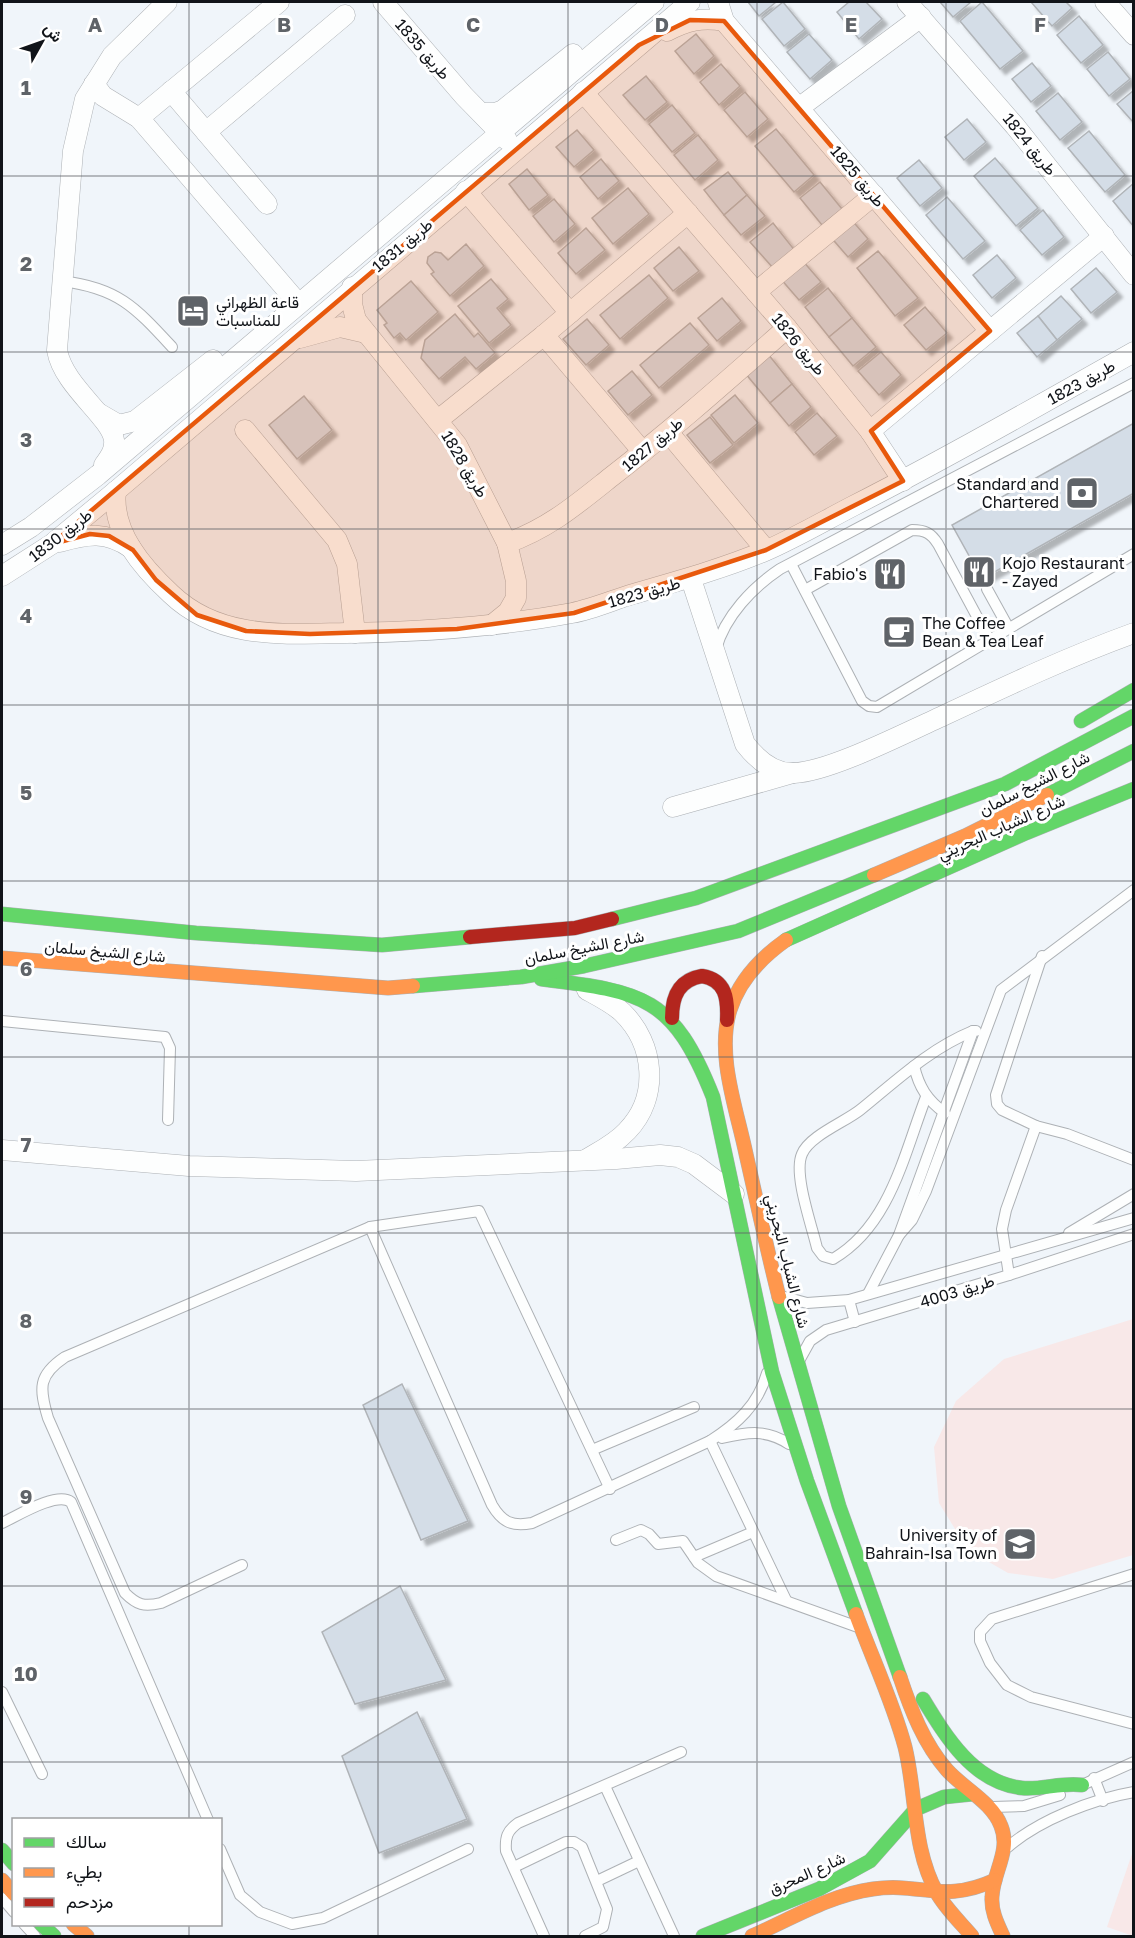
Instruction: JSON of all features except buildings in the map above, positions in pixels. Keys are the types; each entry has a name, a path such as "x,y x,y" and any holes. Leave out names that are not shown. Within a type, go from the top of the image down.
{"street":[{"path":"98,475 111,456 114,441 110,431 85,400 59,359 57,331 77,126 85,99 126,39 167,2"},
{"path":"140,118 279,2"},
{"name":"طريق 1831","path":"98,475 500,130 654,2"},
{"name":"طريق 1831","path":"116,491 352,287 690,2"},
{"name":"طريق 1825","path":"718,2 724,21 800,107 990,332"},
{"name":"طريق 1824","path":"908,2 1015,126 1134,275"},
{"path":"1105,2 1134,35"},
{"name":"طريق 1835","path":"394,5 464,96 475,116 477,128 471,155"},
{"path":"206,132 345,15"},
{"path":"800,107 921,17"},
{"path":"639,45 690,20 702,18 724,21"},
{"path":"483,113 503,110 571,54 611,37"},
{"path":"94,84 103,96 140,118 298,303"},
{"path":"171,91 267,204"},
{"name":"طريق 1826","path":"583,92 756,292 870,430 903,481"},
{"name":"طريق 1835","path":"464,96 500,130 515,149"},
{"path":"77,126 96,111 118,105"},
{"path":"466,191 570,313"},
{"path":"756,292 874,195"},
{"path":"438,420 544,335 688,213"},
{"path":"870,430 1104,236"},
{"name":"طريق 1828","path":"352,287 353,312 366,333 438,420 472,470 507,543 516,581 529,601 548,616"},
{"path":"290,341 340,327 366,333"},
{"name":"طريق 1827","path":"507,543 534,534 643,452 786,328"},
{"path":"544,335 643,452"},
{"path":"85,400 105,419 124,425 135,421 210,361 242,351"},
{"name":"طريق 1823","path":"116,491 118,524 133,550 156,580 185,607 212,623 246,631 355,633 458,629 492,625 574,613 691,579 766,550 903,481 1134,352"},
{"path":"245,430 337,540 347,564 355,633"},
{"path":"668,432 766,550"},
{"name":"طريق 1830","path":"2,545 31,527 98,475"},
{"name":"طريق 1830","path":"2,576 52,544 116,491"},
{"name":"طريق 1823","path":"52,544 99,534 118,540 133,550"},
{"path":"691,579 745,744 767,765 793,773"},
{"name":"طريق 1828","path":"492,625 513,605 516,581"},
{"path":"673,807 817,768 886,742 1079,653 1134,633"},
{"path":"1066,729 1134,690"},
{"name":"شارع الشيخ سلمان","path":"2,914 111,925 382,945 575,928 696,898 1005,784 1134,716"},
{"name":"شارع الشيخ سلمان","path":"2,958 388,988 521,976 584,966 738,931 804,906 965,836 1134,751"},
{"path":"965,836 1029,816 1134,775"},
{"path":"859,836 962,785"},
{"name":"شارع الشباب البحريني","path":"1006,1849 1003,1829 989,1807 949,1772 928,1742 864,1580 777,1294 742,1130 726,1038 727,1020 737,994 751,970 769,951 790,937 1026,833 1134,789"},
{"path":"2,904 83,914 111,925"},
{"path":"521,976 635,995 672,1018 702,1065 710,1087 770,1362 798,1452 904,1744 914,1786 919,1848 938,1895 972,1936"},
{"path":"672,1018 672,998 683,982 695,976 709,977 720,983 726,994 727,1020"},
{"path":"573,983 621,1011 648,1050 650,1065 648,1089 641,1110 628,1130 612,1144 583,1161"},
{"path":"2,1150 189,1166 356,1171 583,1161 660,1155 678,1157 694,1164 734,1194"},
{"path":"864,1580 931,1713 980,1772 1009,1787 1024,1789 1088,1781"},
{"name":"شارع المحرق","path":"703,1936 819,1889 870,1861 916,1809 944,1797 973,1794"},
{"path":"1003,1936 992,1905 995,1880 1006,1849"},
{"path":"2,1850 12,1862"},
{"path":"2,1880 12,1892"},
{"path":"752,1936 854,1893 876,1889 914,1890 938,1895 964,1894 995,1880"},
{"path":"75,1926 87,1936"}],"lane":[{"path":"62,281 93,286 119,296 140,312 172,347"},
{"path":"715,655 727,623 769,576 1134,383"},
{"path":"805,590 912,530 923,530 932,535 938,544 989,639"},
{"path":"791,564 862,701 869,706 884,704 1008,627 1134,554"},
{"path":"987,589 1008,627"},
{"path":"899,1234 912,1220 926,1191 954,1119 984,1028 1000,990 1042,956 1134,890"},
{"path":"1042,956 996,1100 1002,1110 1036,1126 1066,1134 1134,1160"},
{"path":"2,1021 165,1037 170,1044 168,1120"},
{"path":"926,1097 879,1215 844,1252 833,1259 823,1256 817,1248 800,1177 801,1154 813,1141 860,1111 914,1066 947,1044 984,1028"},
{"path":"868,1294 899,1234 973,1031"},
{"path":"914,1066 918,1083 926,1097 945,1113"},
{"path":"1009,1275 1002,1228 1006,1210 1036,1126"},
{"path":"1056,1241 1134,1194"},
{"path":"242,1565 161,1603 147,1606 136,1604 125,1593 48,1418 43,1399 42,1382 50,1367 65,1357 370,1227 479,1211 610,1489"},
{"name":"طريق 4003","path":"777,1294 799,1302 849,1300 1134,1218"},
{"path":"370,1227 499,1517 517,1526 532,1523 610,1489 710,1441 733,1427 744,1416 761,1391 770,1362"},
{"name":"طريق 4003","path":"799,1367 805,1349 818,1334 1134,1234"},
{"path":"849,1300 855,1322"},
{"path":"592,1450 694,1407"},
{"path":"710,1441 750,1431 761,1432 781,1439 798,1452"},
{"path":"710,1441 786,1600"},
{"path":"2,1523 56,1498 70,1502 207,1818"},
{"path":"616,1540 636,1531 646,1531 658,1544 683,1541 703,1569 716,1576 861,1628"},
{"path":"694,1557 753,1532"},
{"path":"1134,1574 992,1619 980,1632 980,1641 997,1675 1018,1693 1134,1724"},
{"path":"2,1692 42,1774"},
{"path":"544,1936 506,1851 505,1840 509,1830 518,1823 681,1752"},
{"path":"989,1807 1014,1808 1041,1802 1134,1762"},
{"path":"1088,1781 1103,1801"},
{"path":"605,1786 674,1936"},
{"path":"1006,1849 1044,1823 1134,1792"},
{"path":"513,1867 566,1842 574,1842 582,1847 608,1909 608,1917 603,1927 585,1936"},
{"path":"222,1854 240,1895 260,1912 292,1924 323,1918 468,1849"},
{"path":"597,1881 639,1861"},
{"path":"2,1898 12,1910"}],"highlighted area":[{"path":"690,20 724,21 990,331 871,431 903,481 766,550 574,613 457,629 310,634 246,631 197,615 156,580 133,550 109,536 90,534 52,544 639,45"}],"shaded area":[{"path":"1133,1319 1133,1555 1053,1579 1008,1573 968,1550 939,1503 934,1447 956,1401 1004,1359"},
{"path":"1133,1851 1133,1936 1107,1927"}],"traffic: fast":[{"path":"1081,721 1134,690"},
{"path":"612,919 696,898 1005,784 1134,716"},
{"path":"1047,795 1134,751"},
{"path":"786,940 1026,833 1134,789"},
{"path":"413,986 521,977 584,966 738,931 874,875"},
{"path":"2,914 196,933 382,945 470,937"},
{"path":"541,979 606,989 630,995 651,1005 668,1019 684,1038 698,1063 713,1097 772,1372 807,1481 856,1614"},
{"path":"779,1297 839,1506 900,1677"},
{"path":"923,1699 941,1728 963,1756 990,1777 1022,1788 1082,1785"},
{"path":"703,1936 819,1889 870,1861 916,1809 944,1797 973,1794"},
{"path":"2,1850 12,1862"},
{"path":"43,1926 54,1936"}],"traffic: slow":[{"path":"874,875 965,836 1047,795"},
{"path":"779,1297 733,1101 725,1045 730,1010 739,989 760,962 786,940"},
{"path":"2,958 388,988 413,986"},
{"path":"856,1614 905,1747 919,1840 929,1876 945,1905 972,1936"},
{"path":"900,1677 925,1738 939,1760 954,1777 991,1810 1001,1826 1004,1844 993,1888 992,1907 1003,1936"},
{"path":"2,1880 12,1892"},
{"path":"752,1936 811,1908 857,1892 890,1888 961,1891 995,1880"},
{"path":"75,1926 87,1936"}],"traffic: jam":[{"path":"470,937 575,928 612,919"},
{"path":"672,1018 673,1003 678,990 688,981 702,976 710,978 721,986 726,998 727,1020"}],"place":[{"name":"قاعة الظهراني للمناسبات","path":"193,311"},
{"name":"Standard and Chartered","path":"1082,493"},
{"name":"Kojo Restaurant - Zayed","path":"979,572"},
{"name":"Fabio's","path":"890,574"},
{"name":"The Coffee Bean & Tea Leaf","path":"899,632"},
{"name":"University of Bahrain-Isa Town","path":"1020,1544"}]}
